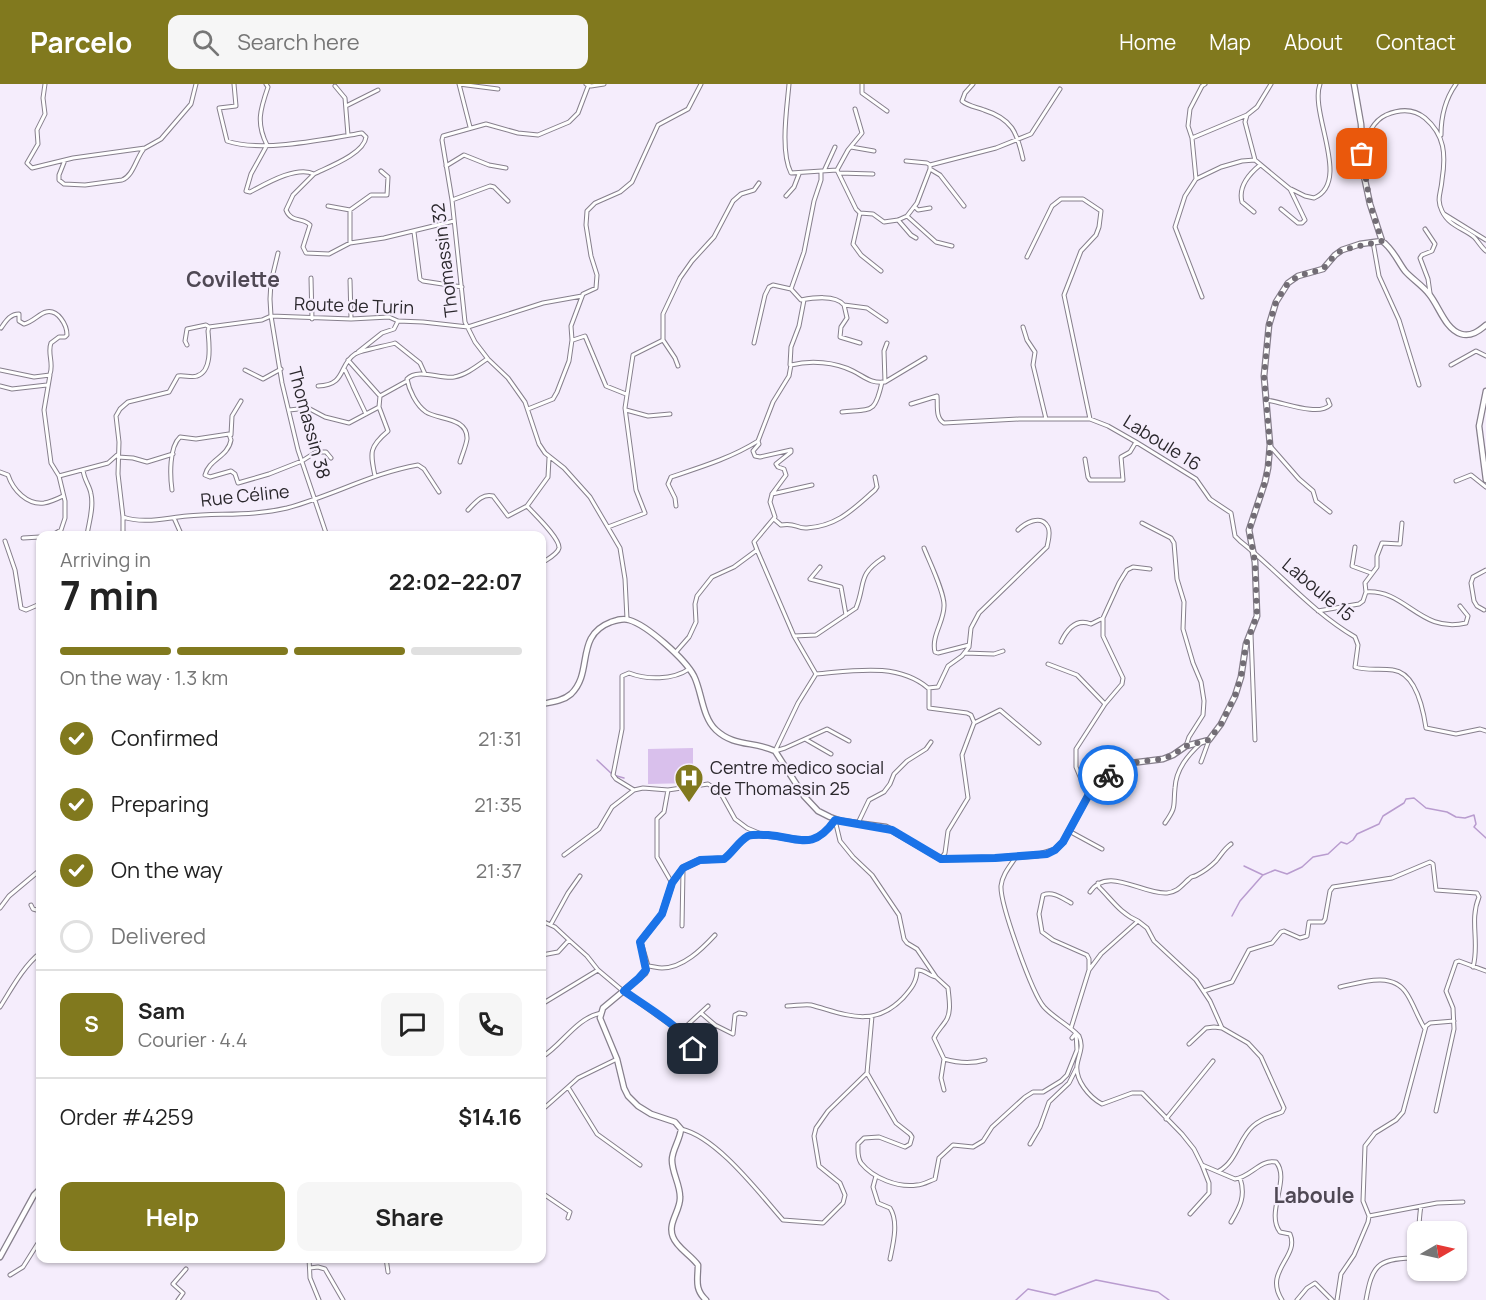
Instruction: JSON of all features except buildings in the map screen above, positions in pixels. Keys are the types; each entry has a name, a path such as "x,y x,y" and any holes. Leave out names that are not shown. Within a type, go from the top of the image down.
{"main road":[{"path":"1354,84 1370,204 1382,241 1390,247 1405,270 1430,295 1448,324 1461,335 1478,332 1486,325"},
{"path":"546,703 569,696 578,683 591,637 599,627 627,619 638,623 689,669 694,676 709,722 716,731 736,743 767,747 775,751 804,796 818,811 835,820 892,830 941,859 1016,857 1047,854 1055,850 1063,842 1097,784 1123,764 1162,759 1173,755 1186,746 1209,740 1221,724 1235,696 1241,677 1246,644 1257,616 1256,570 1249,530 1265,482 1270,445 1264,376 1269,325 1276,302 1283,290 1298,276 1323,269 1342,250 1382,241"},
{"path":"1486,391 1479,426 1486,480"},
{"path":"706,1300 700,1295 696,1281 698,1264 676,1243 672,1235 672,1225 680,1197 672,1158 680,1140 681,1130 675,1122 651,1114 628,1096 617,1059 602,1024 601,1013 603,1008 645,973 647,966 640,942 662,914 672,883 683,868 700,860 724,859 748,836 762,835 809,841 825,834 835,820"},
{"path":"0,1257 36,1193"}],"street":[{"path":"45,84 43,98 45,114 37,130 38,144 27,163 32,168 64,160 145,148 161,139 191,104 196,84"},
{"path":"234,84 236,105 219,108 227,141 236,144 267,145 362,133 366,137 367,140 343,160 314,174 293,195 286,210 289,216 308,222 310,225 303,250 306,253 329,254 350,243 384,238 454,221"},
{"path":"266,84 259,116 267,145 245,188 247,193 287,175 308,172 314,174"},
{"path":"498,89 459,84 470,127 486,124 518,134 538,135 569,122 578,113 587,84 604,84"},
{"path":"528,410 553,399 557,392 569,361 573,340 572,326 582,296 596,288 597,275 586,225 587,212 595,203 620,192 632,182 658,125 688,110 701,84"},
{"path":"789,84 786,107 788,168 791,173 823,171 873,174"},
{"path":"862,84 862,93 887,111"},
{"path":"973,84 963,98 964,103 990,112 1015,131 1023,159"},
{"path":"1196,179 1192,138 1188,126 1190,109 1205,84"},
{"path":"1192,138 1247,115 1257,107 1270,84"},
{"path":"1247,115 1245,122 1255,160 1290,189 1314,198 1320,195 1327,184 1329,156 1319,106 1320,84"},
{"path":"1441,137 1441,120 1445,105 1456,84"},
{"path":"335,86 344,95 348,135"},
{"path":"930,167 996,148 1034,132 1059,89"},
{"path":"346,106 378,90"},
{"path":"838,172 850,147 862,133 855,109"},
{"path":"1362,154 1368,135 1375,123 1384,116 1396,111 1417,112 1434,126 1444,145 1442,182 1438,194 1443,213 1448,221 1474,237 1486,251"},
{"name":"Thomassin 32","path":"470,127 443,136 442,140 452,200 463,312 475,342 488,359 508,378 528,410 539,444 549,458 564,468 590,497 620,549 623,560 627,619"},
{"path":"791,289 804,252 814,201 823,171 835,147"},
{"path":"850,147 874,151"},
{"path":"64,160 58,175 59,180 64,184 85,185 122,180 131,173 135,161 145,148"},
{"path":"446,166 464,155 489,165 506,168"},
{"path":"1202,297 1175,227 1185,196 1196,179 1242,160 1255,160"},
{"path":"906,161 930,167 940,175 964,206"},
{"path":"1254,212 1242,202 1242,190 1244,183 1260,165"},
{"path":"838,172 853,204 860,213 873,214 884,222 907,216 915,207 930,167"},
{"path":"328,206 350,210 371,195 387,195 388,177 381,171"},
{"path":"786,196 794,187 799,174"},
{"path":"678,366 663,340 663,314 680,278 714,237 734,201 741,194 754,190 759,183"},
{"path":"452,200 490,186 508,201"},
{"path":"1281,209 1298,223 1305,220 1290,189"},
{"path":"1027,257 1052,206 1061,199 1083,199 1101,211 1096,235 1081,251 1064,295 1090,419"},
{"path":"915,207 918,210 930,207"},
{"path":"350,210 350,243"},
{"path":"860,213 853,244 861,255 882,271"},
{"path":"1443,213 1486,240"},
{"path":"907,216 936,242 952,246"},
{"path":"898,220 910,235 916,237"},
{"path":"1425,229 1435,244 1432,250 1420,258 1428,279 1430,295"},
{"path":"414,231 420,279 462,287"},
{"path":"1373,242 1379,276 1399,320 1419,385"},
{"name":"Thomassin 38","path":"278,253 271,282 271,316 289,410 302,461 326,531"},
{"path":"311,279 312,319"},
{"path":"350,280 351,319"},
{"path":"754,344 765,295 769,287 773,285 791,289 801,300 810,297 834,299 844,304 867,308 886,321"},
{"name":"Route de Turin","path":"187,345 184,339 188,329 262,320 271,316 312,319 389,317 398,321 468,327 543,303 582,296"},
{"path":"804,300 799,326 791,347 789,376 773,402 758,441 759,444 753,451 755,456 764,457 791,450 776,464 784,470 786,475 772,494 770,502 775,513 774,519 754,542 794,636 816,675"},
{"path":"844,304 846,318 841,327 840,337 860,343"},
{"path":"1,328 8,319 16,314 19,314 19,321 24,324 36,320 44,312 49,312 61,317 68,331 68,335 59,337 51,343 49,355 52,367 44,410 51,463 58,476 66,509 64,524 59,531"},
{"path":"318,386 330,385 345,370 348,360 382,333 394,329 398,321"},
{"path":"123,531 116,416 128,402 169,392 178,376 200,375 210,356 208,331 210,327"},
{"path":"1023,327 1027,340 1035,352 1033,365 1046,419"},
{"path":"573,340 585,336 606,386 626,394"},
{"path":"608,527 645,513 636,490 626,394 633,355 663,340"},
{"path":"357,352 395,343 420,363 425,375"},
{"path":"842,412 869,410 878,402 883,382 884,351 887,343"},
{"path":"1451,365 1476,351 1486,356"},
{"path":"790,366 825,363 852,371 872,382 883,382 925,357"},
{"path":"380,396 407,381 412,375 453,377 465,373 488,359"},
{"path":"348,360 380,396 379,407 388,431 379,437 373,448 375,476"},
{"path":"245,370 263,379 281,369"},
{"path":"0,370 34,376 50,375"},
{"path":"345,370 367,415"},
{"path":"407,381 415,399 425,411 451,419 465,431 467,439 460,462"},
{"path":"0,386 12,389 47,385"},
{"name":"Laboule 16","path":"910,404 937,396 939,420 944,423 1019,418 1090,419 1108,426 1196,479 1210,499 1231,513 1235,536 1253,552"},
{"path":"1266,400 1319,411 1328,408 1330,405 1328,400"},
{"path":"242,401 232,416 228,451 206,470 206,476 231,471 240,483 302,461 316,452 326,452 331,458"},
{"path":"289,410 308,408 325,417 349,423 379,407"},
{"path":"626,410 648,416 670,414"},
{"path":"172,490 173,454 176,441 180,437 196,439 225,433 231,435"},
{"path":"676,506 668,484 671,477 732,456 758,441"},
{"path":"1085,459 1090,480 1124,480 1122,457 1130,452 1136,442"},
{"path":"1270,445 1299,479 1313,491 1316,501 1330,512"},
{"path":"58,476 108,463 118,457 147,462 173,454"},
{"path":"468,510 482,497 489,495 493,496 508,516 527,506 549,477 549,458"},
{"name":"Rue Céline","path":"123,517 138,522 234,515 285,508 316,499 375,476 420,465 439,492"},
{"path":"83,470 85,481 91,492 92,504 88,531"},
{"path":"0,472 6,473 14,488 31,502 44,503 63,496"},
{"path":"1456,481 1471,475 1486,487"},
{"path":"774,519 781,525 791,523 806,528 839,521 877,488 875,477"},
{"path":"772,494 812,485"},
{"path":"527,506 557,539 558,551 546,560"},
{"path":"174,518 180,531"},
{"path":"816,675 876,670 906,675 929,688 938,687 948,666 965,653 970,644 971,628 979,613 1047,547 1050,536 1049,527 1045,523 1038,520 1029,521 1018,530"},
{"path":"1142,523 1171,538 1174,543 1177,579 1184,602 1183,629 1201,682 1204,701 1203,715 1186,746"},
{"path":"1318,611 1359,604 1363,601 1366,592 1365,583 1377,567 1377,556 1382,543 1400,544 1402,523"},
{"path":"23,538 36,537"},
{"path":"5,541 16,576 21,609 26,610 36,606"},
{"path":"1355,547 1353,566 1371,573"},
{"path":"924,548 944,608 934,644 935,652 970,644"},
{"path":"675,654 689,637 696,622 697,596 712,577 734,567 757,550"},
{"name":"Laboule 15","path":"1253,552 1333,624 1356,639 1358,652 1354,664 1356,668 1398,671 1411,680 1424,713 1426,728 1456,734 1480,729 1486,731"},
{"path":"794,636 816,635 858,606 864,575 871,566 883,558"},
{"path":"820,567 810,579 841,587 846,615"},
{"path":"1088,796 1076,767 1075,754 1078,744 1105,704 1122,684 1123,678 1103,636 1103,618 1127,570 1133,567 1150,569"},
{"path":"1484,610 1473,602 1471,583 1473,577 1486,570"},
{"path":"1366,592 1377,591 1399,601 1431,622 1453,626 1466,623 1468,616 1460,606"},
{"path":"1061,642 1069,629 1080,621 1091,624 1103,618"},
{"path":"1251,632 1255,740"},
{"path":"965,653 994,654 1003,651"},
{"path":"1048,664 1077,675 1105,704"},
{"path":"634,790 615,779 613,775 622,729 622,676 629,673 642,678 679,676 689,669"},
{"path":"775,751 798,703 816,675"},
{"path":"929,688 930,708 968,713 974,723 962,755 968,798 948,831 945,853 941,859"},
{"path":"974,723 1000,710 1039,743"},
{"path":"775,751 828,729 849,741"},
{"path":"805,739 831,754"},
{"path":"1201,762 1209,740"},
{"path":"858,823 869,800 884,792 894,774 907,760 926,749 931,742"},
{"path":"1165,823 1174,811 1175,786 1179,771 1185,760 1201,743"},
{"path":"564,855 599,829 612,807 634,790 643,788 668,790 708,784 720,792 735,819 762,835"},
{"path":"668,790 664,812 657,819 657,857 672,883"},
{"path":"835,820 840,841 873,875 898,915 903,939 917,949 936,976 948,988 950,1008 946,1021 937,1030 934,1038 944,1059 940,1078 944,1090"},
{"path":"1069,831 1102,849"},
{"path":"1090,892 1098,883 1111,880 1166,894 1181,889 1190,877 1198,875 1231,844"},
{"path":"1016,857 1001,884 1004,910 1042,1005 1071,1028 1082,1042 1077,1067 1070,1083 1049,1102 1040,1127 1030,1144"},
{"path":"1204,991 1232,982 1249,950 1272,943 1281,932 1284,931 1300,938 1307,936 1309,922 1323,922 1325,919 1330,891 1333,887 1392,878 1430,862 1433,864 1436,890 1477,892 1479,897 1473,924 1477,955 1473,967"},
{"path":"682,926 683,868"},
{"path":"0,908 14,891 36,873"},
{"path":"551,924 580,876"},
{"path":"1098,883 1116,907 1127,917 1147,928 1154,941 1196,980 1210,1001 1222,1028"},
{"path":"1071,903 1048,893 1043,895 1039,914 1042,932 1053,940 1087,955 1089,959 1089,970 1071,1028"},
{"path":"31,905 36,910"},
{"path":"1089,970 1101,954 1138,921"},
{"path":"546,922 551,924 587,956 598,970 680,1032 693,1045 687,1067"},
{"path":"647,966 663,968 687,959 715,935"},
{"path":"546,954 558,952 569,940"},
{"path":"0,1007 9,991 36,956"},
{"path":"1436,1111 1453,1037 1453,1008 1446,991 1456,962 1460,961 1486,971"},
{"path":"546,1002 598,970"},
{"path":"787,1006 808,1005 851,1017 872,1016 894,1007 917,980 917,970 922,970 930,976 936,976"},
{"path":"1340,987 1373,980 1384,980 1400,985 1409,997 1425,1029"},
{"path":"680,1032 708,1006"},
{"path":"546,1054 594,1014 601,1013"},
{"path":"701,1013 715,1025 733,1034 735,1015 745,1014"},
{"path":"872,1016 867,1073 896,1124 912,1137 910,1144 905,1147 879,1137 864,1138 858,1144 858,1155 861,1163 876,1176 893,1184 917,1185 935,1179 939,1158 953,1145 973,1147 983,1141 992,1127 1015,1105 1030,1094 1043,1092 1061,1081 1067,1074 1077,1050 1076,1033"},
{"path":"1337,1300 1341,1274 1354,1255 1368,1222 1369,1216 1363,1201 1365,1146 1376,1133 1396,1120 1403,1112 1412,1075 1423,1044 1425,1029 1430,1023 1454,1022"},
{"path":"706,1055 708,1033 715,1025"},
{"path":"1189,1044 1206,1028 1222,1028 1248,1043 1257,1052 1283,1104 1284,1111 1267,1117 1251,1127 1233,1156 1219,1171"},
{"path":"1072,1038 1076,1033"},
{"path":"546,1106 578,1078 601,1069 617,1059"},
{"path":"944,1059 975,1063 985,1060"},
{"path":"1166,1119 1213,1061"},
{"path":"1077,1067 1084,1089 1091,1099 1102,1104 1132,1093 1142,1093 1194,1149 1209,1183 1209,1193 1190,1214"},
{"path":"681,1130 692,1132 713,1144 783,1220 823,1223 843,1203 845,1195 840,1183 819,1166 814,1136 816,1128 828,1111 867,1073"},
{"path":"568,1087 597,1134 640,1165"},
{"path":"1202,1165 1231,1178 1240,1178 1271,1161 1276,1162 1281,1169 1276,1200 1276,1226 1280,1232 1290,1234 1292,1238 1289,1252 1276,1277 1278,1293 1282,1300"},
{"path":"876,1176 873,1187 878,1203 890,1208 893,1213 894,1235 890,1259"},
{"path":"1231,1222 1243,1196 1240,1178"},
{"path":"546,1196 570,1212 568,1218"},
{"path":"1369,1216 1437,1203 1463,1202"},
{"path":"1366,1300 1370,1278 1381,1263 1393,1259 1412,1258 1417,1252 1421,1206"},
{"path":"10,1275 23,1267 36,1246"},
{"path":"310,1263 310,1278 319,1300"},
{"path":"387,1263 388,1272"},
{"path":"310,1268 318,1266 326,1269 343,1300"},
{"path":"178,1300 183,1293 173,1284 186,1269"},
{"path":"1297,1300 1307,1288 1315,1283 1332,1300"}],"shaded area":[{"path":"693,748 693,783 648,784 648,749"}],"waterway":[{"path":"597,760 613,775 624,778"},
{"path":"1244,866 1263,875 1275,870 1287,874 1302,867 1313,857 1328,854 1341,842 1347,844 1357,834 1379,824 1383,816 1404,803 1406,799 1414,798 1426,808 1447,812 1456,817 1465,818 1474,815 1476,824 1474,827 1486,838"},
{"path":"1232,916 1240,901 1262,876"},
{"path":"1016,1300 1028,1289 1055,1295 1096,1280 1158,1292 1169,1300"}],"way so far":[{"path":"1108,775 1123,764 1162,759 1186,746 1209,740 1221,724 1235,696 1241,677 1246,644 1257,616 1256,570 1249,530 1268,468 1270,445 1264,376 1269,325 1276,302 1293,279 1305,273 1323,269 1335,255 1349,247 1382,241 1370,204 1362,154"}],"place":[{"name":"Centre medico social de Thomassin 25","path":"689,804"}],"district":[{"name":"Covilette","path":"233,280"},
{"name":"Laboule","path":"1314,1196"}],"route":[{"path":"693,1049 691,1042 680,1032 624,991 645,973 647,966 640,942 662,914 668,891 683,868 700,860 724,859 744,839 752,835 784,836 809,841 825,834 835,820 886,827 941,859 1047,854 1063,842 1088,796 1108,775"}]}
